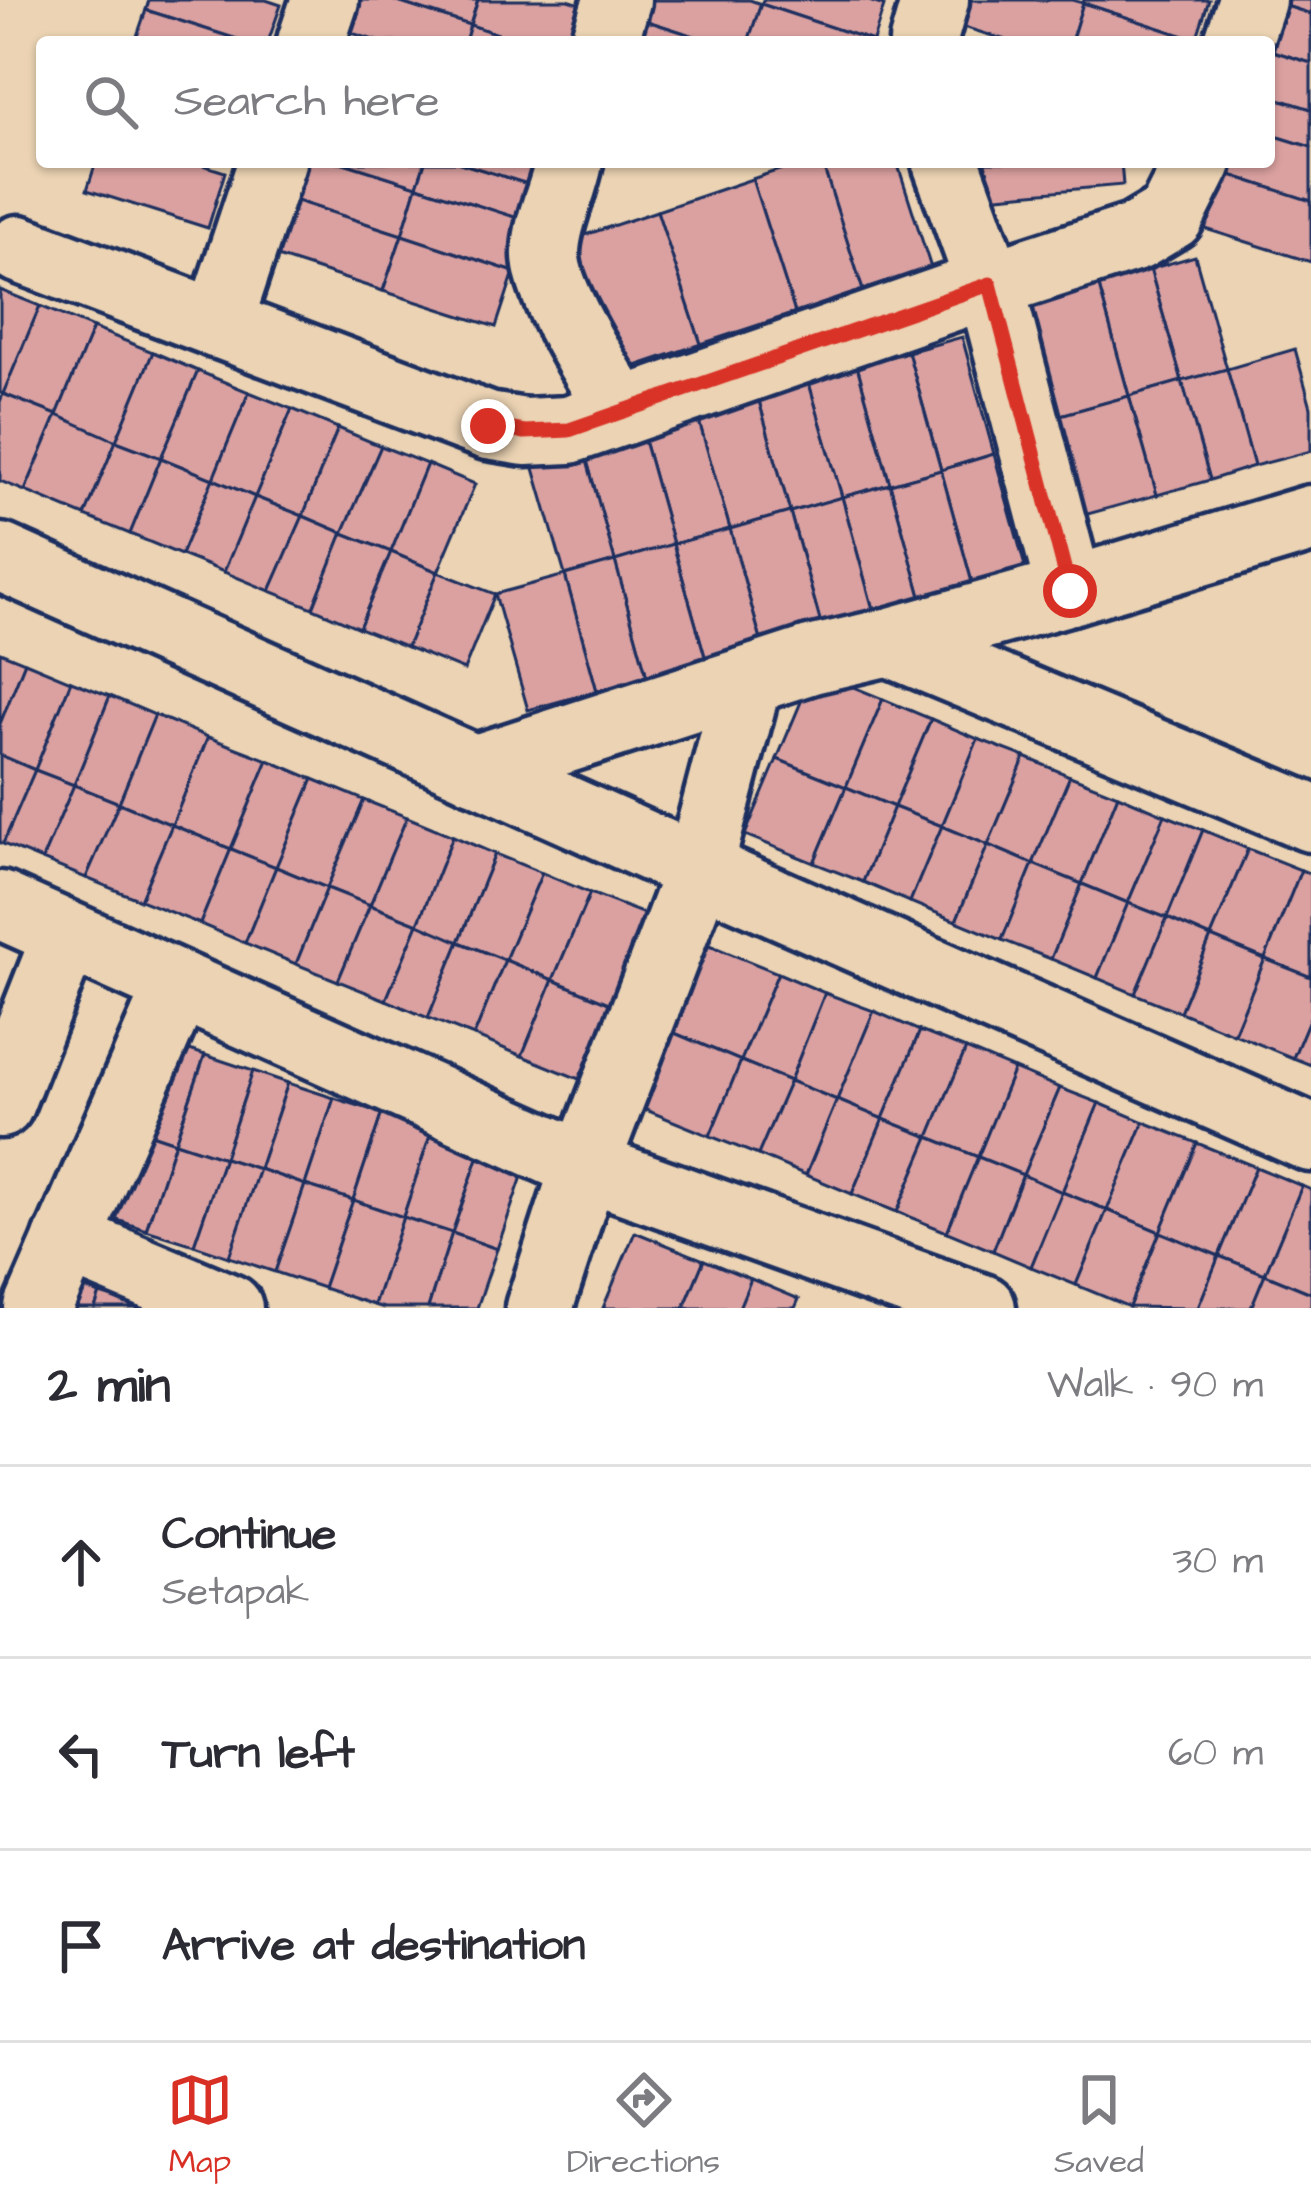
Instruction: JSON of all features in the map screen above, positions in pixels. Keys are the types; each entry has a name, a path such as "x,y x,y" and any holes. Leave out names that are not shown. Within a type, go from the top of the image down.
{"street":[{"path":"313,36 325,0"},
{"path":"606,36 617,0"},
{"path":"924,36 935,0"},
{"path":"1240,36 1252,0"},
{"path":"218,325 270,168"},
{"path":"567,168 545,256 555,292 621,412"},
{"path":"948,168 990,284 1070,591"},
{"path":"19,250 488,426 525,432 569,430 1136,236 1171,216 1195,168"},
{"path":"474,769 811,660 1070,591 1311,519"},
{"path":"0,556 1311,1138"},
{"path":"888,642 1311,818"},
{"path":"539,1308 585,1166 699,868 748,682"},
{"path":"0,905 585,1166 982,1308"},
{"path":"0,1104 66,935"},
{"path":"38,1308 178,986"},
{"path":"67,1240 230,1308"}],"building":[{"path":"149,0 266,0 281,5 270,36 227,36 146,10"},
{"path":"345,0 392,0 470,25 467,36 361,36 336,28"},
{"path":"392,0 478,0 470,25"},
{"path":"478,0 568,0 599,10 591,36 504,36 470,25"},
{"path":"629,0 750,0 761,4 750,36 694,36 625,14"},
{"path":"763,0 866,0 884,6 875,36 858,36 761,4"},
{"path":"951,0 1083,3 1073,36 993,36 944,21"},
{"path":"1209,0 1197,36 1184,36 1083,3"},
{"path":"1267,0 1311,0 1311,14"},
{"path":"1267,0 1311,14 1311,63 1275,52 1275,36 1268,36"},
{"path":"1083,3 1184,36 1073,36"},
{"path":"761,4 858,36 750,36"},
{"path":"146,10 227,36 137,36"},
{"path":"625,14 694,36 618,36"},
{"path":"470,25 504,36 467,36"},
{"path":"1275,52 1311,63 1311,109 1275,98"},
{"path":"1275,98 1311,109 1311,147 1275,136"},
{"path":"1275,136 1311,147 1311,201 1212,169 1275,168"},
{"path":"94,168 212,168 225,172 208,228 87,190"},
{"path":"290,168 360,168 417,186 402,235 281,196"},
{"path":"360,168 423,168 417,186"},
{"path":"423,168 476,168 541,188 530,222 417,186"},
{"path":"476,168 548,168 541,188"},
{"path":"785,168 824,168 863,290 795,313 752,179"},
{"path":"824,168 899,168 931,268 863,290"},
{"path":"985,168 1122,168 1123,185 987,197"},
{"path":"1212,169 1311,201 1311,262 1193,225"},
{"path":"752,179 795,313 701,344 657,211"},
{"path":"417,186 530,222 514,272 402,235"},
{"path":"281,196 402,235 383,291 262,252"},
{"path":"657,211 701,344 618,372 552,246"},
{"path":"402,235 514,272 496,327 383,291"},
{"path":"1195,256 1227,369 1182,381 1150,269"},
{"path":"1150,269 1182,381 1129,396 1098,283"},
{"path":"1098,283 1129,396 1039,421 1007,310"},
{"path":"0,290 40,306 3,394 0,393"},
{"path":"40,306 93,328 57,415 3,394"},
{"path":"93,328 153,352 116,441 57,415"},
{"path":"962,337 994,454 941,470 908,352"},
{"path":"1295,349 1311,407 1311,451 1254,466 1227,369"},
{"path":"153,352 198,371 161,458 116,441"},
{"path":"908,352 941,470 890,484 857,366"},
{"path":"857,366 890,484 842,497 808,380"},
{"path":"1227,369 1254,466 1210,480 1182,381"},
{"path":"198,371 249,392 213,479 161,458"},
{"path":"808,380 842,497 790,512 757,394"},
{"path":"1182,381 1210,480 1157,495 1129,396"},
{"path":"249,392 292,409 255,497 213,479"},
{"path":"3,394 57,415 25,491 0,481"},
{"path":"757,394 790,512 730,529 696,411"},
{"path":"1129,396 1157,495 1066,520 1039,421"},
{"path":"292,409 338,428 303,516 255,497"},
{"path":"696,411 730,529 673,544 640,426"},
{"path":"57,415 116,441 85,516 25,491"},
{"path":"640,426 673,544 615,561 582,443"},
{"path":"338,428 381,446 343,533 303,516"},
{"path":"116,441 161,458 130,534 85,516"},
{"path":"582,443 615,561 565,575 531,458"},
{"path":"381,446 427,464 391,552 343,533"},
{"path":"994,454 1026,570 973,586 941,470"},
{"path":"161,458 213,479 181,555 130,534"},
{"path":"427,464 475,484 438,572 391,552"},
{"path":"941,470 973,586 922,600 890,484"},
{"path":"213,479 255,497 224,572 181,555"},
{"path":"890,484 922,600 874,613 842,497"},
{"path":"255,497 303,516 270,591 224,572"},
{"path":"842,497 874,613 822,628 790,512"},
{"path":"790,512 822,628 762,644 730,529"},
{"path":"303,516 343,533 313,608 270,591"},
{"path":"730,529 762,644 706,660 673,544"},
{"path":"343,533 391,552 359,628 313,608"},
{"path":"673,544 706,660 647,677 615,561"},
{"path":"391,552 438,572 407,647 359,628"},
{"path":"615,561 647,677 597,691 565,575"},
{"path":"438,572 495,594 464,670 407,647"},
{"path":"565,575 597,691 528,710 495,594"},
{"path":"0,652 25,662 0,724"},
{"path":"25,662 71,681 35,770 0,755 0,724"},
{"path":"814,671 883,699 846,787 777,759"},
{"path":"71,681 110,696 74,785 35,770"},
{"path":"110,696 155,715 119,803 74,785"},
{"path":"883,699 931,719 894,807 846,787"},
{"path":"155,715 208,737 172,825 119,803"},
{"path":"931,719 978,739 942,826 894,807"},
{"path":"208,737 268,760 231,849 172,825"},
{"path":"978,739 1025,757 988,845 942,826"},
{"path":"0,755 35,770 3,844 0,843"},
{"path":"1025,757 1070,776 1033,864 988,845"},
{"path":"777,759 846,787 814,863 745,835"},
{"path":"268,760 313,779 276,867 231,849"},
{"path":"35,770 74,785 42,860 3,844"},
{"path":"1070,776 1118,795 1082,884 1033,864"},
{"path":"313,779 364,800 327,888 276,867"},
{"path":"74,785 119,803 86,878 42,860"},
{"path":"846,787 894,807 863,882 814,863"},
{"path":"1118,795 1165,815 1128,903 1082,884"},
{"path":"364,800 407,817 370,905 327,888"},
{"path":"119,803 172,825 140,900 86,878"},
{"path":"894,807 942,826 910,902 863,882"},
{"path":"1165,815 1203,830 1167,918 1128,903"},
{"path":"407,817 453,836 418,924 370,905"},
{"path":"172,825 231,849 200,924 140,900"},
{"path":"942,826 988,845 956,921 910,902"},
{"path":"1203,830 1248,849 1211,937 1167,918"},
{"path":"453,836 495,854 459,942 418,924"},
{"path":"988,845 1033,864 1002,940 956,921"},
{"path":"231,849 276,867 245,943 200,924"},
{"path":"1248,849 1301,870 1265,959 1211,937"},
{"path":"495,854 542,873 505,960 459,942"},
{"path":"1033,864 1082,884 1051,959 1002,940"},
{"path":"276,867 327,888 296,964 245,943"},
{"path":"1301,870 1311,874 1311,977 1265,959"},
{"path":"542,873 590,893 553,980 505,960"},
{"path":"1082,884 1128,903 1097,978 1051,959"},
{"path":"327,888 370,905 338,981 296,964"},
{"path":"590,893 647,915 611,1004 553,980"},
{"path":"1128,903 1167,918 1135,994 1097,978"},
{"path":"370,905 418,924 386,1000 338,981"},
{"path":"1167,918 1211,937 1180,1012 1135,994"},
{"path":"418,924 459,942 428,1018 386,1000"},
{"path":"1211,937 1265,959 1234,1034 1180,1012"},
{"path":"459,942 505,960 474,1036 428,1018"},
{"path":"709,945 778,973 741,1061 672,1032"},
{"path":"1265,959 1311,977 1311,1015 1293,1058 1234,1034"},
{"path":"505,960 553,980 522,1056 474,1036"},
{"path":"778,973 825,993 790,1081 741,1061"},
{"path":"553,980 611,1004 579,1079 522,1056"},
{"path":"825,993 874,1011 837,1100 790,1081"},
{"path":"874,1011 920,1031 883,1119 837,1100"},
{"path":"1311,1015 1311,1065 1293,1058"},
{"path":"920,1031 966,1049 929,1137 883,1119"},
{"path":"672,1032 741,1061 710,1136 641,1108"},
{"path":"165,1042 205,1055 175,1142 136,1129"},
{"path":"966,1049 1014,1069 978,1157 929,1137"},
{"path":"205,1055 253,1071 224,1158 175,1142"},
{"path":"741,1061 790,1081 758,1155 710,1136"},
{"path":"1014,1069 1060,1088 1023,1175 978,1157"},
{"path":"253,1071 288,1083 259,1169 224,1158"},
{"path":"790,1081 837,1100 806,1175 758,1155"},
{"path":"288,1083 334,1098 305,1185 259,1169"},
{"path":"1060,1088 1099,1103 1062,1192 1023,1175"},
{"path":"334,1098 382,1113 353,1200 305,1185"},
{"path":"837,1100 883,1119 852,1194 806,1175"},
{"path":"1099,1103 1144,1122 1107,1210 1062,1192"},
{"path":"382,1113 432,1130 403,1217 353,1200"},
{"path":"883,1119 929,1137 897,1212 852,1194"},
{"path":"1144,1122 1197,1143 1160,1232 1107,1210"},
{"path":"136,1129 175,1142 146,1230 106,1216"},
{"path":"432,1130 482,1147 452,1233 403,1217"},
{"path":"929,1137 978,1157 947,1232 897,1212"},
{"path":"175,1142 224,1158 194,1245 146,1230"},
{"path":"1197,1143 1256,1167 1219,1256 1160,1232"},
{"path":"482,1147 527,1162 497,1249 452,1233"},
{"path":"978,1157 1023,1175 993,1251 947,1232"},
{"path":"224,1158 259,1169 229,1257 194,1245"},
{"path":"1256,1167 1302,1186 1265,1274 1219,1256"},
{"path":"259,1169 305,1185 275,1272 229,1257"},
{"path":"1023,1175 1062,1192 1031,1267 993,1251"},
{"path":"305,1185 353,1200 323,1288 275,1272"},
{"path":"1302,1186 1311,1190 1311,1293 1265,1274"},
{"path":"1062,1192 1107,1210 1076,1285 1031,1267"},
{"path":"353,1200 403,1217 374,1305 323,1288"},
{"path":"1107,1210 1160,1232 1129,1307 1076,1285"},
{"path":"403,1217 452,1233 428,1308 374,1305"},
{"path":"635,1232 704,1260 684,1308 603,1308"},
{"path":"1160,1232 1219,1256 1198,1308 1129,1307"},
{"path":"452,1233 497,1249 477,1308 428,1308"},
{"path":"1219,1256 1265,1274 1251,1308 1198,1308"},
{"path":"704,1260 751,1279 739,1308 684,1308"},
{"path":"1265,1274 1311,1293 1311,1308 1251,1308"},
{"path":"751,1279 799,1299 795,1308 739,1308"},
{"path":"60,1280 100,1294 95,1308 50,1308"},
{"path":"100,1294 139,1306 139,1308 95,1308"}],"route":[{"path":"488,426 525,432 569,430 990,284 1070,591"}]}
